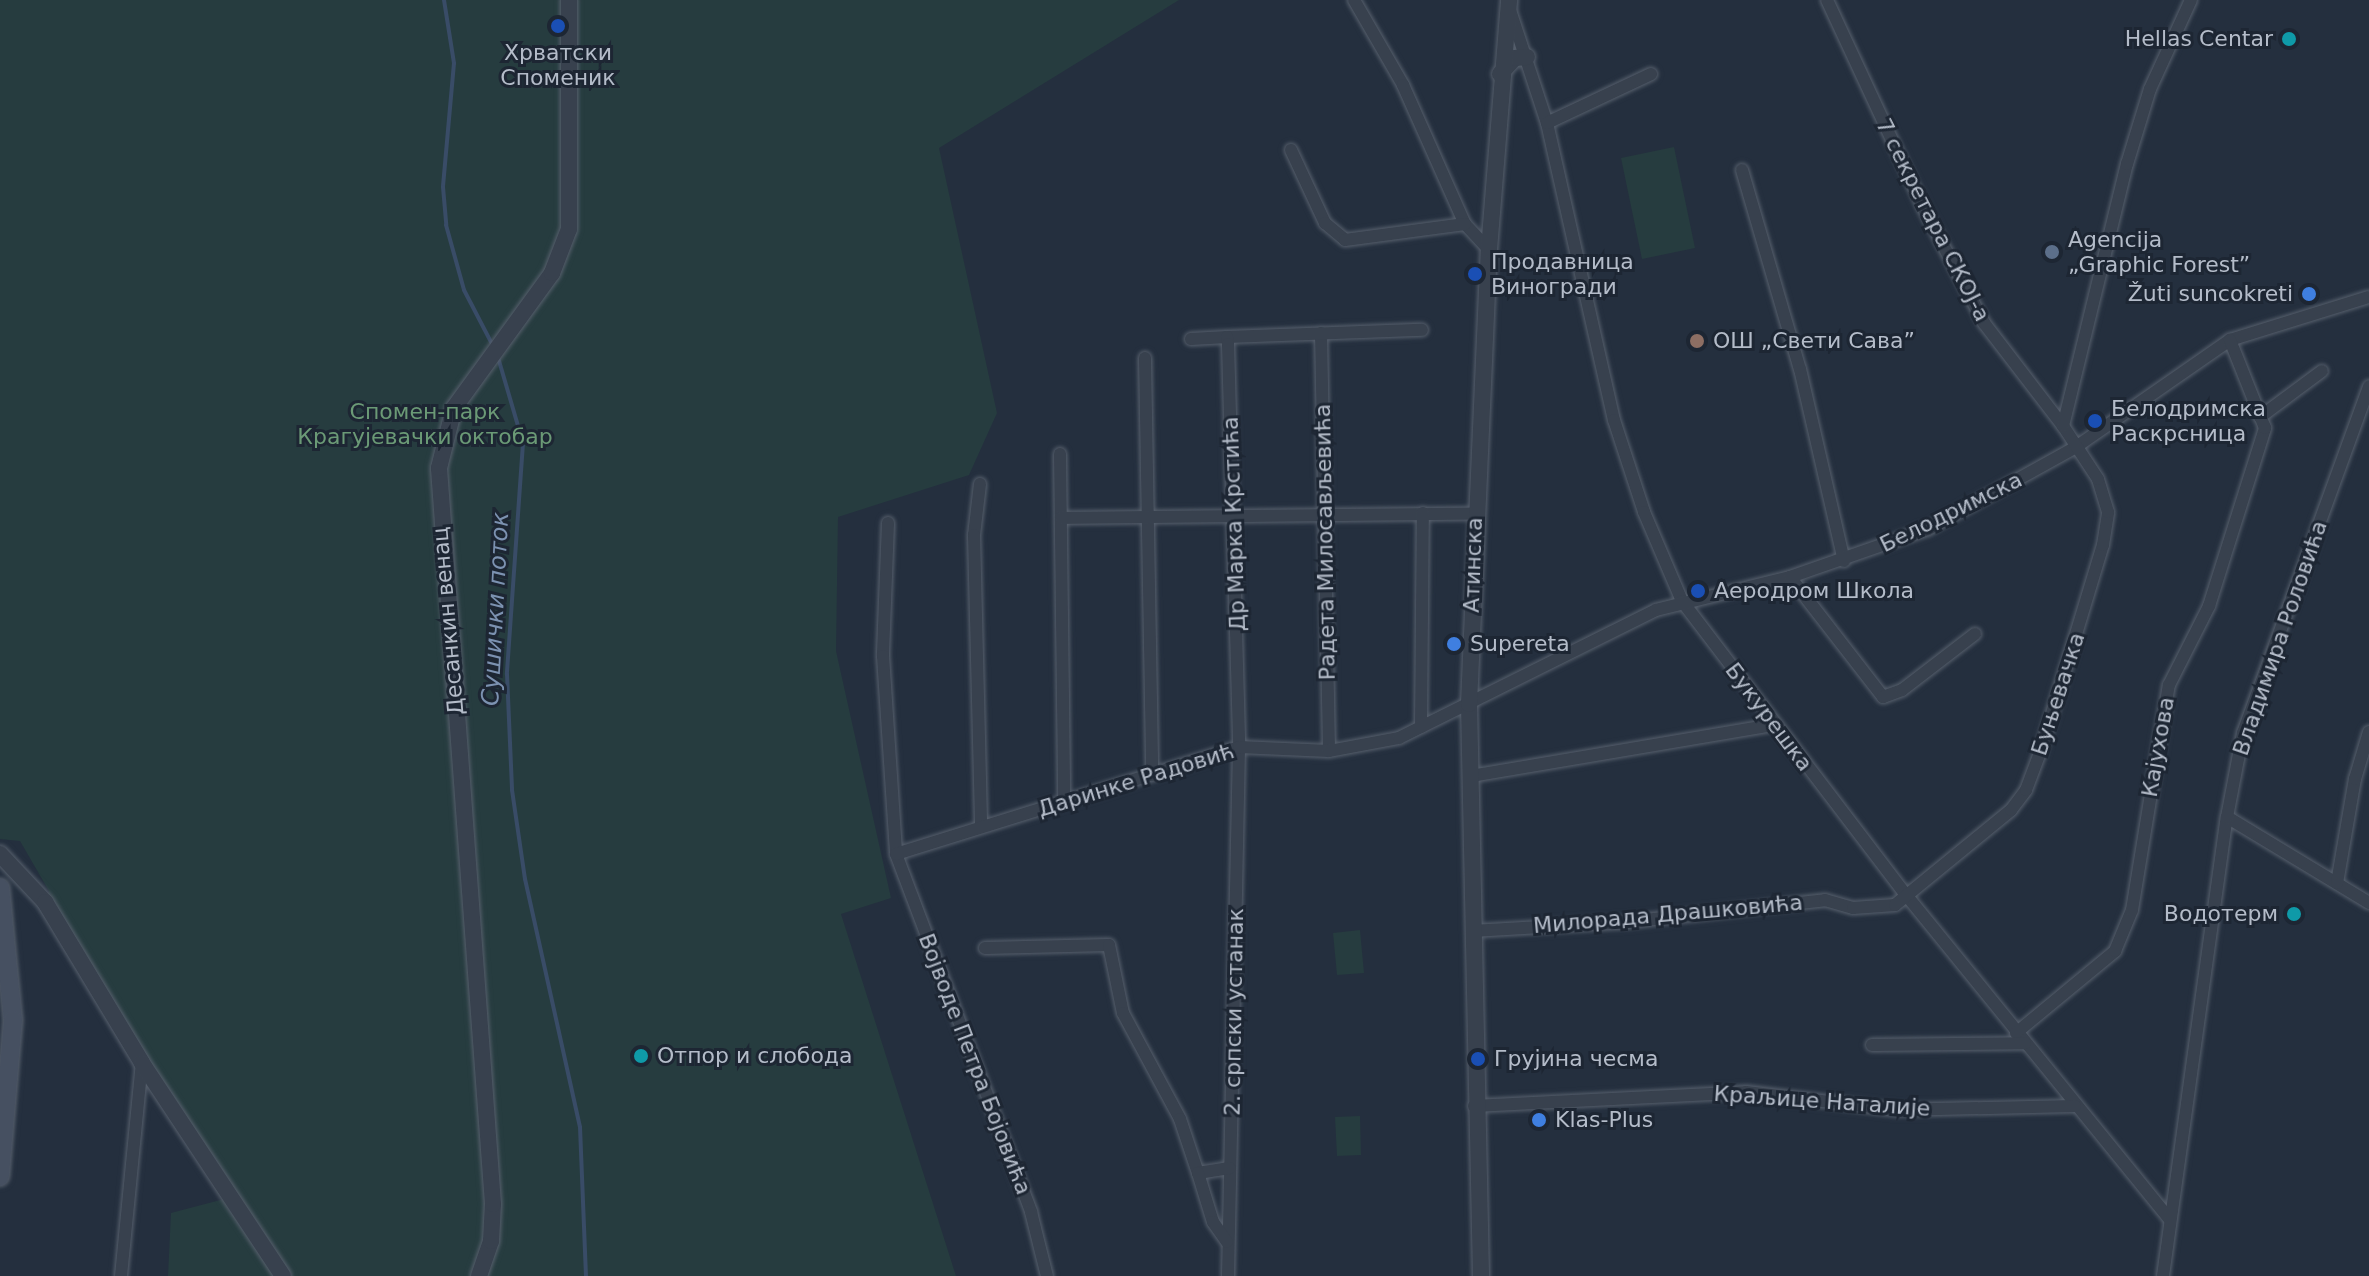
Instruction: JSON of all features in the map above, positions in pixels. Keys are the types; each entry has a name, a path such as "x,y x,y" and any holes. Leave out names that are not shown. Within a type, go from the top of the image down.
{"main road":[{"path":"0,890 13,1029 0,1176"}],"street":[{"name":"Десанкин венац","path":"479,1276 491,1241 493,1204 438,486 450,418 485,360 552,273 569,229 569,0"},
{"path":"1354,0 1403,85 1465,224 1489,250"},
{"name":"7 секретара СКОЈ-а","path":"1827,0 1924,209 1984,323 2076,447"},
{"path":"2063,426 2127,164 2150,89 2191,0"},
{"name":"Букурешка","path":"1509,4 1547,123 1614,420 1644,512 1682,601 1773,725 1907,896 2170,1220"},
{"name":"Атинска","path":"1481,1276 1474,1106 1469,704 1474,514 1489,250 1500,74 1509,4"},
{"path":"1500,74 1515,58 1527,57"},
{"path":"1547,123 1651,74"},
{"path":"1291,150 1325,223 1345,240 1465,224"},
{"path":"1742,170 1804,383 1844,561"},
{"name":"Белодримска","path":"1469,704 1631,621 1682,601 1790,577 1844,561 1928,529 2076,447 2230,340 2369,297"},
{"path":"1191,339 1422,330"},
{"name":"Радета Милосављевића","path":"1321,333 1329,751"},
{"name":"Др Марка Крстића","path":"1227,337 1239,747"},
{"name":"Кајухова","path":"2020,1038 2115,951 2132,910 2169,685 2209,606 2265,428 2230,340"},
{"path":"1145,358 1152,775"},
{"path":"2260,417 2322,371"},
{"name":"Владимира Роловића","path":"2163,1276 2227,817 2243,733 2369,386"},
{"name":"Буњевачка","path":"1907,896 2011,810 2026,790 2103,545 2108,512 2098,479 2076,447"},
{"path":"1060,454 1064,801"},
{"path":"980,484 974,535 981,825"},
{"path":"1421,727 1423,513"},
{"path":"1061,518 1474,514"},
{"name":"Војводе Петра Бојовића","path":"888,523 883,656 896,854 1031,1212 1047,1276"},
{"path":"1790,577 1883,697 1902,690 1975,634"},
{"name":"Даринке Радовић","path":"896,854 1239,747 1329,751 1399,738 1469,704"},
{"path":"1471,776 1773,725"},
{"path":"2337,883 2355,779 2369,732"},
{"name":"2. српски устанак","path":"1228,1276 1239,747"},
{"path":"2227,817 2369,903"},
{"path":"0,854 26,879 142,1063 283,1276"},
{"path":"0,890 10,879 26,879"},
{"name":"Милорада Драшковића","path":"1472,931 1627,922 1811,900 1867,908 1895,905 1907,896"},
{"path":"985,948 1097,941 1112,949 1121,1008 1180,1119 1213,1222 1227,1242"},
{"path":"1872,1045 2020,1038"},
{"path":"121,1276 142,1063"},
{"name":"Краљице Наталије","path":"1474,1106 1746,1092 1896,1110 2046,1111 2075,1106"},
{"path":"1198,1173 1230,1168"}],"green space":[{"name":"Спомен-парк Крагујевачки октобар","path":"0,0 1179,0 939,148 997,413 969,475 838,517 836,651 891,898 841,914 956,1276 168,1276 171,1213 228,1198 45,902 49,891 20,841 0,839"},
{"path":"1674,147 1695,248 1642,259 1621,158"},
{"path":"1360,930 1364,973 1337,975 1333,933"},
{"path":"1360,1116 1361,1155 1337,1156 1335,1117"}],"waterway":[{"name":"Сушички поток","path":"444,0 454,63 443,187 446,225 464,290 493,346"},
{"name":"Сушички поток","path":"497,354 523,443 507,674 512,790 525,879 580,1127 586,1276"}],"place":[{"name":"Хрватски Споменик","path":"558,26"},
{"name":"Hellas Centar","path":"2289,39"},
{"name":"Agencija „Graphic Forest”","path":"2052,252"},
{"name":"Продавница Виногради","path":"1475,274"},
{"name":"Žuti suncokreti","path":"2309,294"},
{"name":"ОШ „Свети Сава”","path":"1697,341"},
{"name":"Белодримска Раскрсница","path":"2095,421"},
{"name":"Аеродром Школа","path":"1698,591"},
{"name":"Supereta","path":"1454,644"},
{"name":"Водотерм","path":"2294,914"},
{"name":"Отпор и слобода","path":"641,1056"},
{"name":"Грујина чесма","path":"1478,1059"},
{"name":"Klas-Plus","path":"1539,1120"}]}
